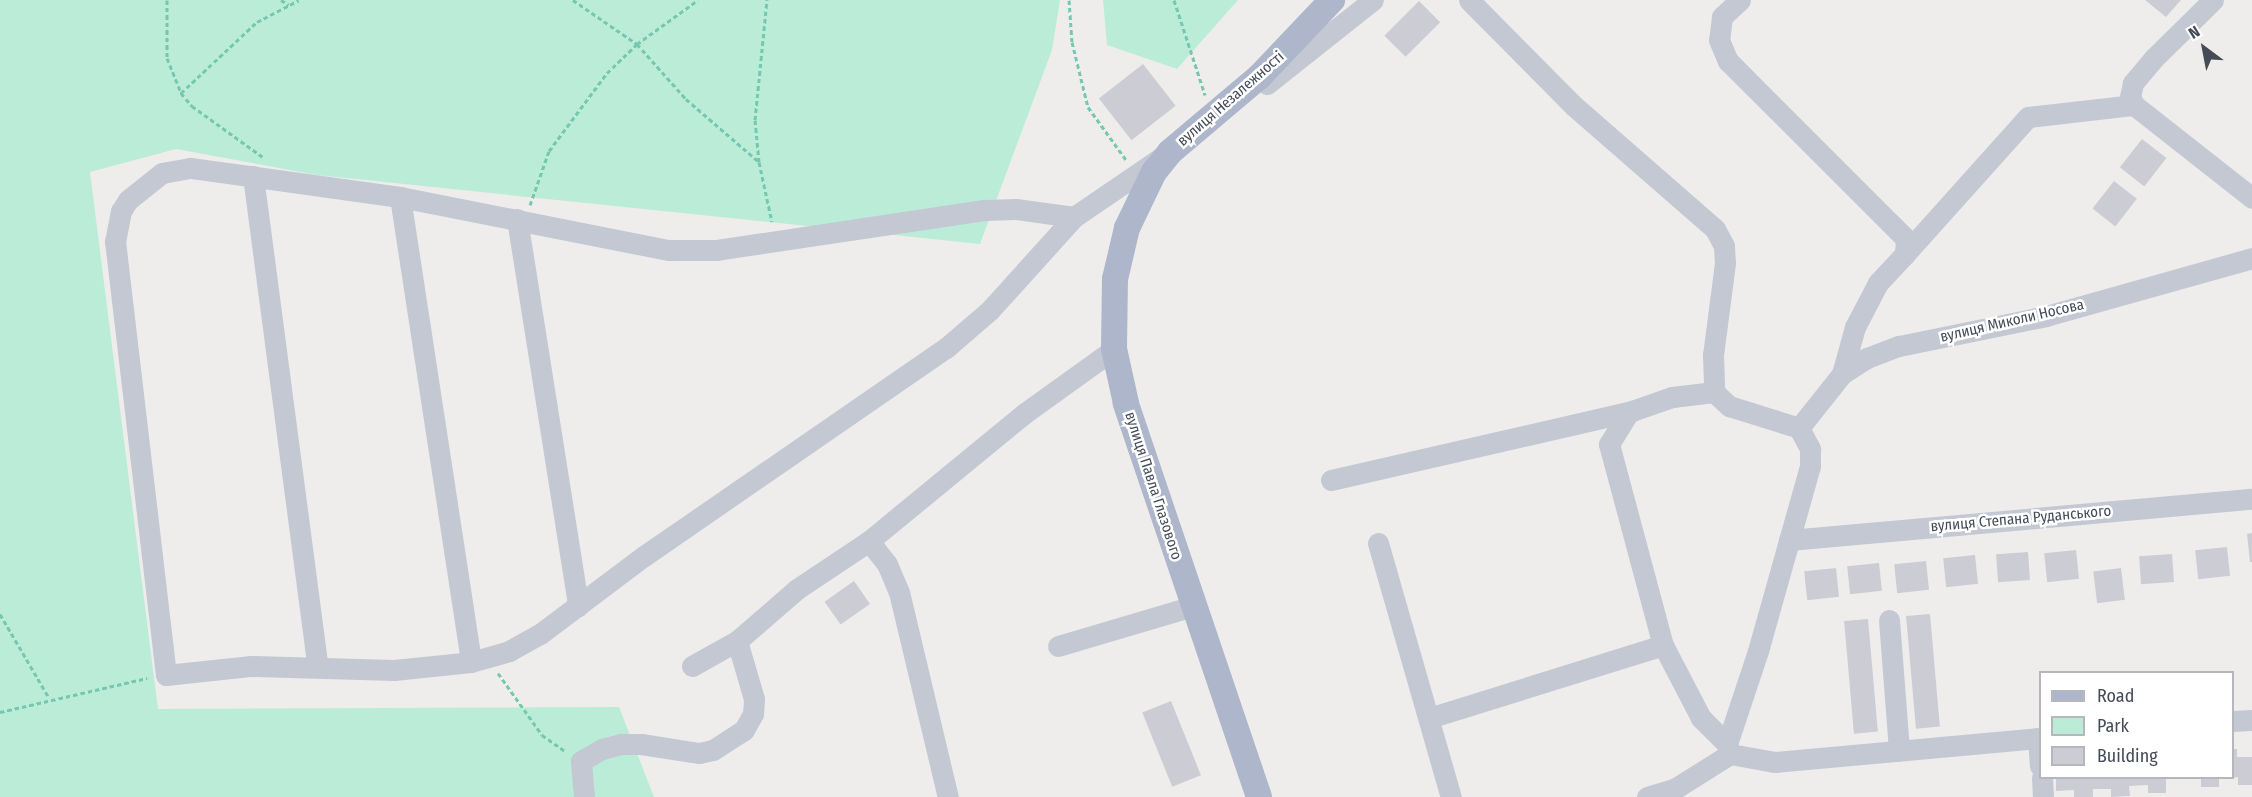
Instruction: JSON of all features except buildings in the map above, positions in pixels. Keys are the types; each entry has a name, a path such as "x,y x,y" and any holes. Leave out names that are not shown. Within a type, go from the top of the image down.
{"main road":[{"name":"вулиця Незалежності","path":"1146,173 1260,76 1332,0"},
{"name":"вулиця Павла Глазового","path":"1146,173 1120,252 1113,305 1114,349 1126,403 1259,797"}],"street":[{"path":"1267,84 1373,0"},
{"path":"1469,0 1574,106 1714,229 1724,246 1725,263 1714,345 1714,392 1729,406 1799,428 1810,449 1810,466 1728,749 1676,788 1647,797"},
{"path":"1740,0 1722,17 1719,40 1728,61 1893,222 1906,239 1905,254"},
{"path":"2213,0 2133,83 2130,97 2134,105 2252,198"},
{"path":"1842,374 1855,327 1878,283 2028,117 2134,105"},
{"path":"1074,217 1016,209 984,210 717,250 668,250 400,197 190,168 162,173 128,200 116,225 116,260 166,675 250,666 394,670 478,660 509,651 578,606 644,556 946,348 990,309 1074,217 1146,173"},
{"path":"253,176 318,667"},
{"path":"400,197 478,660"},
{"path":"521,220 578,606"},
{"name":"вулиця Миколи Носова","path":"1799,428 1842,374 1867,358 1899,346 2046,316 2252,258"},
{"path":"692,666 737,641 797,589 869,541 1024,414 1114,349"},
{"path":"1331,480 1632,411 1672,397 1714,392"},
{"path":"1632,411 1609,444 1663,645 1701,718 1728,749 1775,762 2039,738"},
{"name":"вулиця Степана Руданського","path":"1789,540 2252,499"},
{"path":"869,541 887,564 898,592 948,797"},
{"path":"1378,543 1451,797"},
{"path":"1058,646 1193,606"},
{"path":"1889,620 1899,751"},
{"path":"584,797 581,761 621,744 699,753 729,742 744,730 754,706 737,641"},
{"path":"1429,718 1663,645"},
{"path":"2234,721 2252,720"},
{"path":"2042,779 2043,797"}],"path":[{"path":"167,0 167,58 181,93 192,106 268,161"},
{"path":"281,0 289,5"},
{"path":"181,93 257,22 299,0"},
{"path":"573,0 636,44 686,99 759,162"},
{"path":"521,220 549,151 607,73 636,44 698,0"},
{"path":"767,0 755,120 759,162 778,242"},
{"path":"1069,0 1072,42 1088,107 1146,173"},
{"path":"1174,0 1211,117"},
{"path":"0,614 49,698"},
{"path":"478,660 542,735 581,761"},
{"path":"0,712 49,698 166,675"}],"green space":[{"path":"0,0 1060,0 1052,50 980,244 317,175 176,149 90,172 158,709 619,707 654,797 0,797"},
{"path":"1103,0 1238,0 1177,69 1107,45"}]}
